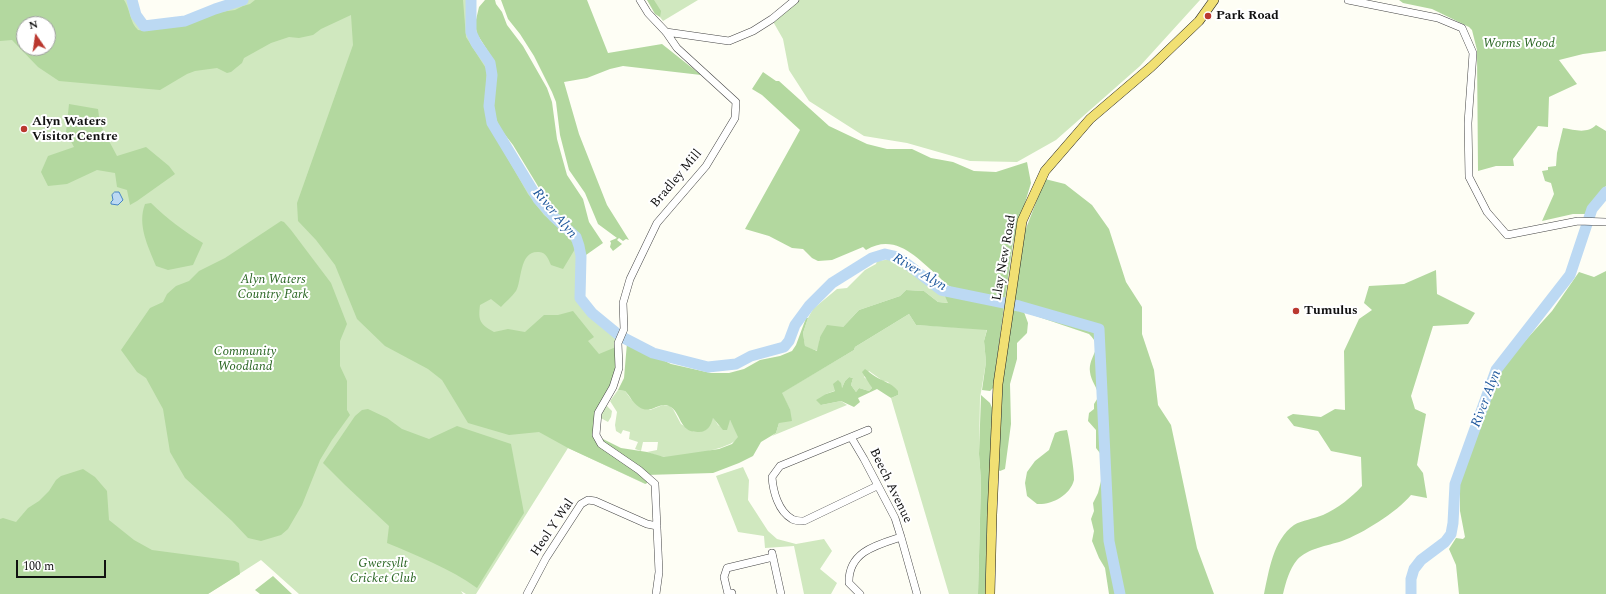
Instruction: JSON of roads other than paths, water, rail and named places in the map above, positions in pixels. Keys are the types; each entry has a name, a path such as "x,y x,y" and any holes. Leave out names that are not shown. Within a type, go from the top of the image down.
{"main road":[{"name":"Llay New Road","path":"990,594 998,384 1022,221 1045,171 1090,119 1151,67 1199,21 1214,0"}],"street":[{"path":"640,0 648,13 666,32 729,41 753,31 772,19 795,0"},
{"path":"1348,0 1438,18 1462,28 1473,53 1468,123 1469,177 1487,212 1507,235 1578,221 1606,222"},
{"name":"Bradley Mill","path":"657,526 655,484 639,470 601,444 596,435 598,413 613,387 619,368 618,343 624,329 623,304 630,279 657,222 706,166 735,118 736,102 677,48 666,32"},
{"path":"868,430 780,466 772,476 773,491 783,511 793,520 804,521 877,486"},
{"name":"Beech Avenue","path":"851,437 894,518 917,594"},
{"name":"Heol Y Wal","path":"527,594 546,558 581,504 588,500 595,500 647,524 657,526"},
{"path":"656,594 659,572 657,526"},
{"path":"862,593 849,583 848,572 861,553 901,537"},
{"path":"732,593 728,594 724,577 727,568 773,554 781,594"}],"water":[{"path":"115,192 119,192 123,200 118,205 111,204 113,200 112,195"}],"waterway":[{"name":"River Alyn","path":"132,0 136,15 144,26 185,21 243,0"},
{"name":"River Alyn","path":"471,0 471,32 476,43 490,63 492,75 489,106 492,123 538,199 554,217 576,237 581,256 580,298 592,313 620,336 653,353 708,367 736,364 751,356 784,347 789,341 795,325 809,306 832,283 872,258 885,254 898,257 941,290 1019,306 1099,329 1109,541 1120,594"},
{"name":"River Alyn","path":"1411,594 1411,579 1414,569 1421,560 1445,542 1451,534 1455,484 1496,370 1570,275 1592,209 1606,192"}],"place":[{"name":"Park Road","path":"1208,16"},
{"name":"Alyn Waters Visitor Centre","path":"24,129"},
{"name":"Tumulus","path":"1296,311"}],"park label":[{"name":"Worms Wood","path":"1519,44"},
{"name":"Alyn Waters Country Park","path":"273,288"},
{"name":"Community Woodland","path":"245,360"},
{"name":"Gwersyllt Cricket Club","path":"383,572"}]}
